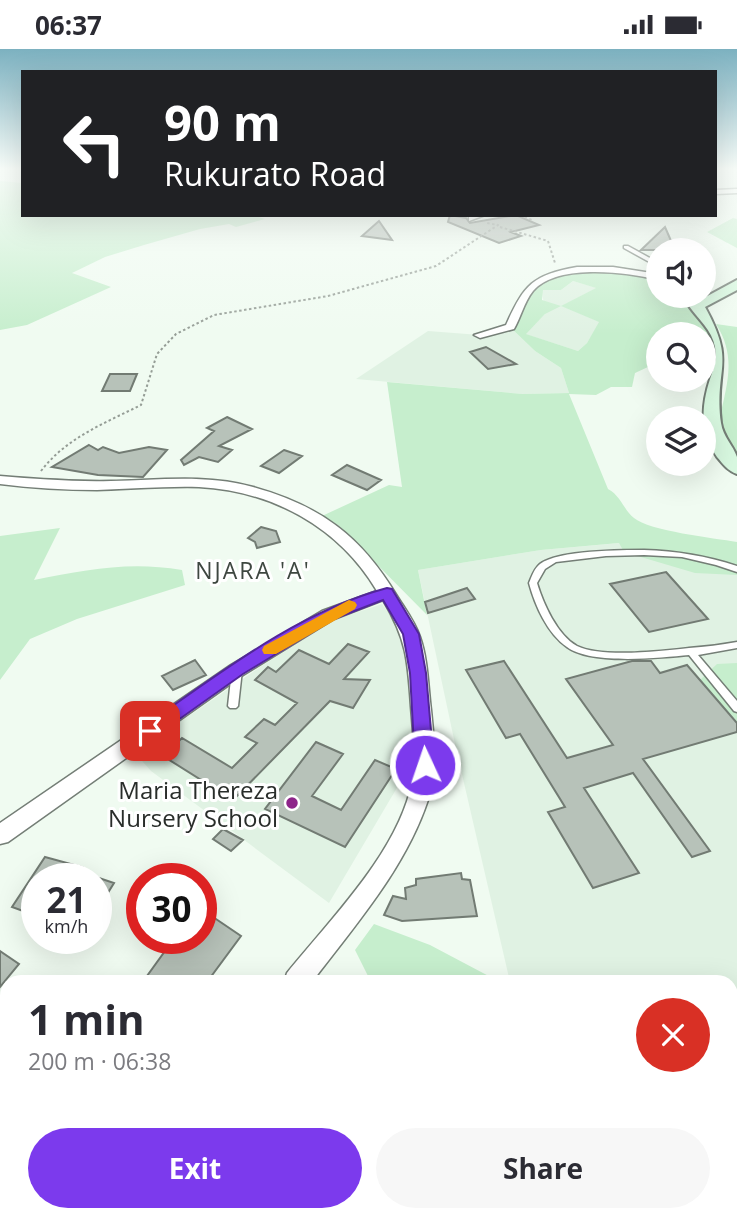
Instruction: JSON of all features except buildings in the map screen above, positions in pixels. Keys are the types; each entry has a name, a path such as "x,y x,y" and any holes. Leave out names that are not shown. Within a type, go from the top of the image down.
{"main road":[{"path":"716,292 737,284"},
{"path":"696,308 720,337 723,348 724,358 713,399 711,426 720,448 737,468"}],"street":[{"path":"480,335 510,327 521,300 535,284 553,276 588,269 646,274"},
{"path":"0,480 34,483 224,485 280,499 323,519 342,535 387,593 411,634 418,673 425,765 417,801 377,877 301,975"},
{"path":"0,835 237,670 328,615 387,593"}],"lane":[{"path":"626,247 646,258"},
{"path":"737,569 689,555 630,551 547,563 537,571 533,583 545,612 572,647 588,653 613,656 737,645"},
{"path":"690,651 737,708"},
{"path":"233,706 237,670"}],"path":[{"path":"34,483 46,462 90,431 141,405 157,354 176,334 214,315 328,296 436,266 498,226 495,225"},
{"path":"499,227 548,241 553,262 557,265 588,269"}],"shaded area":[{"path":"573,281 597,288 562,306 600,322 587,343 578,351 525,334 545,314 542,290 561,290"},
{"path":"510,327 535,351 561,368 569,393 523,394 356,379 428,331 480,335"},
{"path":"620,543 737,546 737,975 508,975 418,570 541,550"},
{"path":"382,604 405,635 413,693 411,764 329,903 151,771 135,753 260,667 337,619"}],"green space":[{"path":"0,225 225,225 200,229 105,257 72,273 111,287 27,325 0,330"},
{"path":"721,225 737,225 737,248 707,232"},
{"path":"622,267 646,274 646,308 696,308 709,322 646,322 646,368 635,373 632,387 611,387 596,395 569,394 608,489 630,514 653,527 737,542 737,575 695,573 624,552 619,543 541,550 418,570 427,615 338,525 322,516 389,485 402,487 387,382 523,394 569,393 561,368 535,351 510,327 535,284 553,275","holes":["573,281 596,288 561,306 542,300 543,290 561,290","561,306 599,322 587,343 578,351 526,334 545,314"]},
{"path":"716,324 737,327 737,456 719,421 728,371 722,336"},
{"path":"716,332 722,347 721,369 716,370"},
{"path":"60,528 34,580 89,570 143,566 182,570 185,585 77,619 30,639 0,680 0,536"},
{"path":"737,663 737,726 700,680 717,664"},
{"path":"374,924 430,945 487,975 368,975 355,950"}],"slow traffic":[{"path":"270,650 349,605"}],"place":[{"name":"Maria Thereza Nursery School","path":"292,803"}],"district":[{"name":"NJARA 'A'","path":"253,570"}],"route":[{"path":"150,731 237,670 328,615 359,601 387,593 411,634 418,673 425,765"}]}
